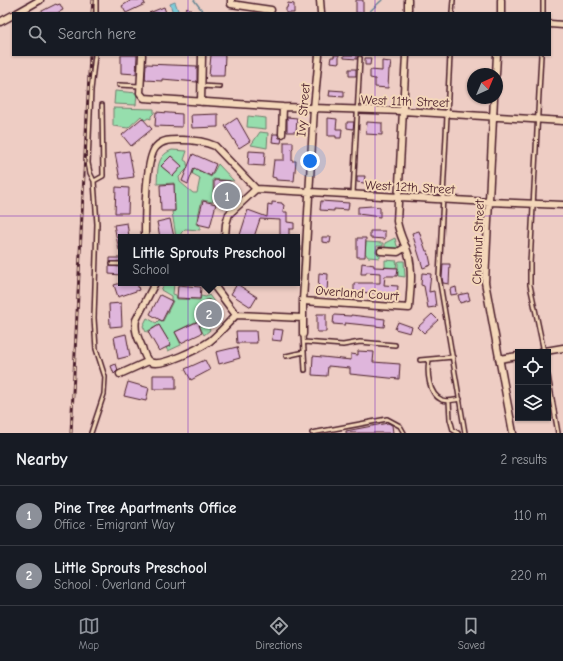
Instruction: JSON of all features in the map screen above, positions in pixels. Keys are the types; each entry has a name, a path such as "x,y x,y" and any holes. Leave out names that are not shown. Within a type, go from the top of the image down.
{"street":[{"path":"19,12 40,0"},
{"path":"320,0 321,12"},
{"path":"408,0 408,12"},
{"path":"500,12 501,0"},
{"path":"231,2 271,10"},
{"path":"0,22 12,16"},
{"path":"551,24 563,25"},
{"path":"140,86 142,56"},
{"path":"200,102 202,56"},
{"name":"Ivy Street","path":"303,334 303,301 309,192 319,56"},
{"path":"381,251 398,252 406,247 398,229 406,56"},
{"path":"496,68 497,56"},
{"name":"West 11th Street","path":"140,86 140,93 144,98 283,107 446,113 563,121"},
{"name":"Chestnut Street","path":"493,104 490,202 485,282 513,433"},
{"path":"282,134 283,107"},
{"path":"145,234 148,165 153,151 157,146 163,142 171,140 196,140 215,146 256,189 229,214 225,234"},
{"name":"West 12th Street","path":"256,189 444,200 563,205"},
{"name":"Overland Court","path":"303,301 409,308 411,270 406,247"},
{"path":"148,362 138,338 135,324 153,286"},
{"path":"214,286 236,315"},
{"path":"120,374 148,362 156,364 196,349 209,342 236,315 303,318"},
{"path":"551,350 563,348"},
{"path":"499,358 515,356"}],"lane":[{"path":"96,0 96,12"},
{"path":"452,12 453,0"},
{"path":"543,0 543,12"},
{"path":"91,433 104,394 105,377 96,349 94,318 97,224 94,181 88,163 91,90 95,56"},
{"path":"450,56 439,277 466,433"},
{"path":"541,56 530,285 541,349"},
{"path":"353,194 360,58"},
{"path":"119,85 140,86"},
{"path":"201,86 220,87"},
{"path":"94,181 103,176 102,106"},
{"path":"112,264 118,264"},
{"path":"303,334 304,370"},
{"path":"304,342 343,345 360,342 395,345"},
{"path":"286,356 304,352"},
{"path":"420,360 452,357"},
{"path":"429,360 429,377 431,387 435,395 440,399 449,401 460,399"},
{"path":"550,385 558,433"},
{"path":"449,401 453,430 458,433"},
{"path":"312,433 387,419 400,426 404,433"}],"green space":[{"path":"115,91 137,93 136,105 114,104"},
{"path":"113,108 154,109 154,113 151,116 151,119 148,118 145,120 141,116 128,128 113,126"},
{"path":"248,116 266,118 266,129 247,127"},
{"path":"260,132 268,133 267,148 251,145"},
{"path":"172,150 187,151 184,160 187,162 187,165 211,177 218,164 234,181 213,179 213,202 202,200 196,224 200,226 200,230 185,229 181,234 176,234 172,212 175,211 174,183 157,184 159,164 163,156","holes":["171,156 182,166 173,176 161,166","186,170 200,178 197,193 193,193 180,182 179,177"]},
{"path":"395,238 397,246 399,247 395,249 385,248 385,243"},
{"path":"366,242 383,243 383,246 377,246 376,252 380,254 380,258 368,257 365,253"},
{"path":"385,260 397,261 396,268 385,267"},
{"path":"404,261 405,277 398,276 398,262"},
{"path":"163,286 174,286 173,294 176,295 177,299 200,300 201,296 206,297 209,295 221,311 207,299 200,305 203,307 196,313 210,330 204,335 197,321 175,332 181,345 168,351 166,348 171,345 159,325 146,332 143,326 147,318 156,323 159,320 163,321 173,301 171,300 171,296 161,290"}],"water":[{"path":"175,2 179,12 173,12 170,4"}],"building":[{"path":"143,0 145,4 125,12 122,6 130,1"},
{"path":"356,0 363,0 363,12 356,12"},
{"path":"288,3 294,4 294,12 286,12"},
{"path":"56,4 60,4 63,10 59,12 40,12"},
{"path":"164,7 166,12 152,12"},
{"path":"187,7 193,12 183,12"},
{"path":"121,56 137,56 136,74 121,73"},
{"path":"211,56 225,56 224,76 209,76"},
{"path":"339,56 339,63 330,62 331,57"},
{"path":"344,56 357,56 357,59 344,58"},
{"path":"365,58 371,58 370,65 365,65"},
{"path":"382,61 391,62 388,88 375,87 375,79 370,78 370,70 382,71"},
{"path":"146,64 197,66 197,82 162,79 162,81 145,80"},
{"path":"349,69 356,69 356,76 349,76"},
{"path":"330,90 344,91 344,97 329,96"},
{"path":"156,112 182,114 182,127 155,126"},
{"path":"218,114 218,127 192,128 191,115"},
{"path":"287,117 297,118 296,132 287,132"},
{"path":"142,118 152,129 131,146 122,135"},
{"path":"237,118 250,141 239,148 225,126"},
{"path":"328,118 337,119 336,129 342,129 341,138 336,138 336,136 328,136"},
{"path":"347,122 354,122 353,129 347,128"},
{"path":"367,122 382,123 382,135 366,134"},
{"path":"273,134 278,134 279,138 282,138 281,143 272,142"},
{"path":"284,142 293,142 292,161 296,161 294,181 276,180 276,178 272,177 274,160 284,160"},
{"path":"129,151 134,177 120,179 115,153"},
{"path":"249,151 265,152 264,166 248,165"},
{"path":"193,154 216,164 211,176 194,168 188,184 182,181"},
{"path":"171,156 182,166 173,176 161,166"},
{"path":"357,176 365,176 364,183 357,182"},
{"path":"214,180 230,181 229,200 225,200 225,195 214,194"},
{"path":"174,184 175,211 161,211 160,185"},
{"path":"116,187 129,188 128,213 115,213"},
{"path":"203,201 216,204 210,227 197,224"},
{"path":"321,201 349,203 348,210 320,210"},
{"path":"272,202 282,203 284,205 283,212 287,212 287,222 294,223 294,229 289,229 289,234 280,234 280,220 260,219 255,234 240,234 248,210 267,217 268,204 272,205"},
{"path":"358,207 380,207 380,217 358,214"},
{"path":"170,219 173,234 159,234 157,222"},
{"path":"127,223 129,234 118,234 118,245 114,225"},
{"path":"370,231 385,231 385,239 370,238"},
{"path":"419,231 426,251 428,251 431,265 423,268 412,233"},
{"path":"322,237 331,237 330,243 322,242"},
{"path":"357,238 366,238 365,257 357,257"},
{"path":"110,258 118,258 118,261 110,262"},
{"path":"362,263 374,265 374,267 398,268 397,276 385,276 384,285 398,286 397,294 354,292 354,283 380,283 380,273 366,272 366,274 361,274"},
{"path":"443,264 450,264 449,284 443,283"},
{"path":"109,266 118,267 118,275 109,274"},
{"path":"319,273 328,274 327,293 318,292"},
{"path":"422,273 431,274 429,292 434,291 435,307 428,308 424,286 421,285"},
{"path":"118,284 118,286 138,286 139,290 118,297 114,285"},
{"path":"178,286 201,287 200,299 177,298"},
{"path":"236,286 240,286 257,297 251,307 231,294"},
{"path":"456,287 457,294 451,295 450,289"},
{"path":"468,293 470,300 460,303 458,295"},
{"path":"160,295 172,301 162,321 150,314"},
{"path":"208,300 221,313 221,316 210,326 199,325 202,333 181,343 175,332 203,319 196,313"},
{"path":"121,303 122,326 110,327 109,304"},
{"path":"317,314 326,314 326,332 317,332"},
{"path":"432,314 438,320 424,333 418,327"},
{"path":"334,315 351,315 385,319 384,327 345,323 345,325 333,324"},
{"path":"398,322 412,327 410,333 395,329"},
{"path":"159,325 171,345 159,351 148,332"},
{"path":"273,329 283,330 281,341 272,340"},
{"path":"236,331 256,331 257,343 237,343"},
{"path":"126,334 130,356 118,359 114,337"},
{"path":"237,347 240,358 219,364 216,352"},
{"path":"358,351 374,352 373,362 400,364 399,379 350,374 350,368 328,366 327,376 312,375 313,356 351,360 351,354 358,355"},
{"path":"205,360 210,370 191,380 185,369"},
{"path":"116,364 118,370 114,374 111,366"},
{"path":"153,375 176,375 176,389 153,389"},
{"path":"128,382 149,388 146,401 124,396"},
{"path":"388,423 392,425 393,433 346,433 346,431"}],"waterway":[{"path":"194,0 203,12"},
{"path":"369,12 382,0"}],"railway":[{"path":"92,12 93,0"},
{"path":"71,433 90,56"}],"place":[{"name":"Pine Tree Apartments Office","path":"227,196"},
{"name":"Little Sprouts Preschool","path":"209,314"}]}
